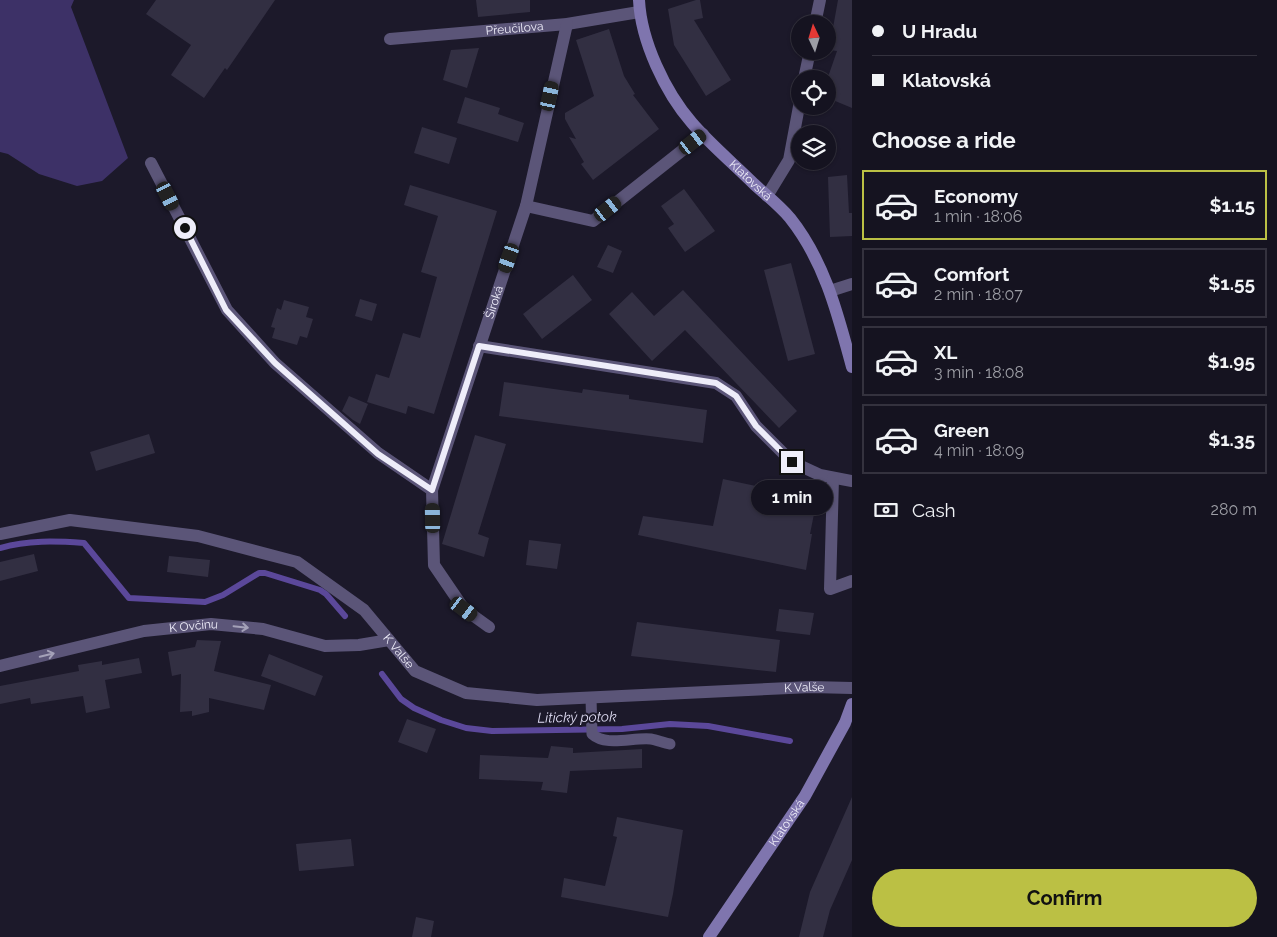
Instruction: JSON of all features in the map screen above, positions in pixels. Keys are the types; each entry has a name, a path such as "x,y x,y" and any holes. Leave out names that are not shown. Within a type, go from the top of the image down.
{"main road":[{"name":"Klatovská","path":"639,6 648,46 660,76 676,102 692,123 789,217 816,257 830,291 852,367"},
{"name":"Klatovská","path":"709,937 806,796 834,746 852,704"}],"street":[{"path":"817,15 820,0"},
{"name":"Přeučilova","path":"390,39 567,24 639,6"},
{"name":"Široká","path":"489,627 464,609 434,565 432,490 526,206 567,24"},
{"path":"767,196 789,160 797,115"},
{"path":"526,206 593,221 703,134"},
{"path":"151,163 226,310 275,363 378,454 432,490"},
{"path":"830,291 852,284"},
{"path":"479,346 716,383 736,396 756,426 792,462 820,475 852,481"},
{"path":"833,478 830,589 852,581"},
{"name":"K Valše","path":"0,534 70,520 198,536 297,562 364,610 415,671 466,693 536,700 811,687 852,688"},
{"name":"K Ovčínu","path":"0,666 144,631 211,624 263,629 324,646 359,645 389,640"}],"lane":[{"path":"591,698 592,734 596,738 608,740 650,739 670,744"}],"shaded area":[{"path":"0,0 74,0 71,7 128,158 102,181 77,186 39,174 8,154 0,152"}],"building":[{"path":"156,0 275,0 227,70 225,68 204,98 171,75 191,45 146,14"},
{"path":"476,0 530,0 530,12 478,17"},
{"path":"700,0 703,18 694,20 731,80 706,96 674,45 668,9"},
{"path":"838,0 852,0 852,108 836,101 836,70 830,70 834,60 836,60 837,51 835,15"},
{"path":"609,29 624,76 635,94 633,95 659,129 593,180 581,164 584,162 569,137 576,139 565,119 565,113 594,96 576,40"},
{"path":"479,48 467,88 443,80 451,50"},
{"path":"465,97 500,108 498,114 524,123 518,142 457,123"},
{"path":"422,127 457,138 449,164 414,153"},
{"path":"847,175 849,213 852,213 852,236 830,237 828,177"},
{"path":"410,185 497,211 434,414 408,406 406,414 367,402 376,374 389,378 403,333 420,338 437,277 421,272 438,216 404,205"},
{"path":"684,189 715,231 685,252 668,228 674,224 661,206"},
{"path":"608,245 622,251 613,273 597,267"},
{"path":"791,263 815,354 788,361 764,270"},
{"path":"573,275 592,300 542,339 523,314"},
{"path":"683,290 797,411 779,428 685,330 652,361 609,314 632,292 654,316"},
{"path":"360,299 377,304 372,321 355,316"},
{"path":"284,300 309,307 306,317 313,319 307,338 300,336 297,345 272,338 275,328 271,327 277,308 281,310"},
{"path":"504,382 582,393 583,389 629,395 629,399 707,410 703,443 499,416"},
{"path":"349,396 368,404 360,424 342,411"},
{"path":"149,434 155,453 96,471 90,452"},
{"path":"475,435 506,444 478,534 489,538 484,557 442,544"},
{"path":"723,479 817,499 810,534 812,534 806,570 638,535 643,516 713,526"},
{"path":"529,540 561,544 557,569 526,565"},
{"path":"34,554 38,571 0,581 0,562"},
{"path":"169,556 210,560 208,577 167,572"},
{"path":"779,609 814,613 810,635 776,631"},
{"path":"637,622 780,640 776,672 631,656"},
{"path":"197,640 221,641 214,671 271,685 264,710 209,698 209,712 192,716 192,711 180,712 181,674 172,676 168,652 195,647"},
{"path":"269,654 323,676 315,696 261,676"},
{"path":"139,658 142,673 105,680 110,708 86,713 83,696 31,704 30,698 0,704 0,686 79,671 78,665 102,661 102,665"},
{"path":"407,719 436,729 427,753 398,742"},
{"path":"551,746 573,748 573,753 642,749 642,768 570,771 567,793 541,790 543,782 479,779 480,755 548,758"},
{"path":"852,797 852,860 830,910 823,937 799,937 810,892"},
{"path":"617,817 683,830 668,917 561,897 564,878 605,886 617,837 613,836"},
{"path":"351,839 354,866 299,871 296,844"},
{"path":"416,917 434,921 431,937 412,937"}],"waterway":[{"name":"Litický potok","path":"0,548 42,542 84,543 129,598 205,602 223,595 259,573 265,573 320,590 326,594 345,616"},
{"name":"Litický potok","path":"382,674 401,699 414,708 441,720 466,728 492,731 622,729 670,724 708,726 790,741"}],"route":[{"path":"185,228 226,310 275,363 378,454 432,490 479,346 716,383 736,396 756,426 792,462"}]}
